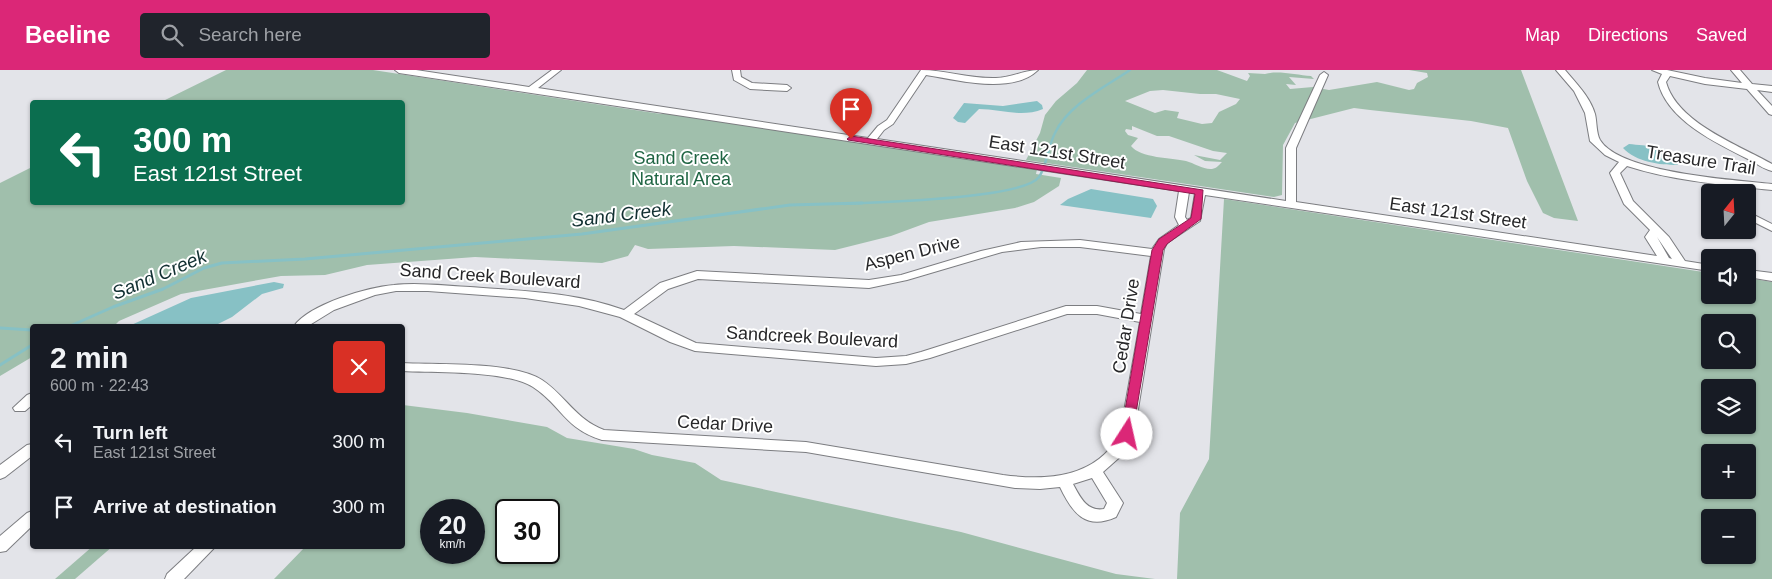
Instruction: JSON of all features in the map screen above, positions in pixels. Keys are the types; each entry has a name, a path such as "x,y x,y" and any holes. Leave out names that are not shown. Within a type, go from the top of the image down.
{"street":[{"name":"East 121st Street","path":"399,70 1701,267"},
{"path":"519,88 544,70"},
{"path":"530,90 557,70"},
{"path":"736,70 737,78 742,83 763,88 787,88"},
{"path":"870,142 881,128 890,122 924,71 1005,80 1024,76 1034,70"},
{"name":"Treasure Trail","path":"1560,70 1578,90 1590,113 1592,134 1598,144 1626,162 1660,172 1772,187"},
{"path":"1656,70 1705,82 1772,89"},
{"path":"1735,70 1772,112"},
{"path":"1667,73 1662,82 1663,86 1689,122 1718,142 1772,168"},
{"path":"1291,205 1291,148 1319,90 1324,75"},
{"path":"881,143 890,129 890,122"},
{"path":"1626,162 1616,169 1617,180 1628,202 1665,239 1681,264"},
{"path":"1719,180 1722,184"},
{"path":"1184,189 1180,217 1184,225"},
{"path":"1157,253 1163,242 1184,225 1196,219 1200,192"},
{"path":"1756,219 1772,228"},
{"path":"1655,230 1651,237 1665,262"},
{"name":"Aspen Drive","path":"625,315 664,286 697,275 870,284 895,280 1002,248 1038,243 1090,244 1157,253"},
{"name":"Cedar Drive","path":"405,367 505,374 528,379 543,388 574,423 588,431 602,435 805,447 1008,481 1028,483 1064,481 1095,471 1116,454 1127,434 1157,253"},
{"path":"1756,275 1772,277"},
{"name":"Sand Creek Boulevard","path":"303,324 322,311 346,300 378,290 409,287 561,298 592,304 625,315"},
{"name":"Sandcreek Boulevard","path":"625,315 678,342 694,347 876,362 906,360 925,355 1066,310 1085,309 1147,319"},
{"path":"0,473 30,450"},
{"path":"1064,481 1080,510 1098,517 1108,514 1114,509 1115,503 1095,471"},
{"path":"0,546 30,519"},
{"path":"173,579 205,549"}],"green space":[{"name":"Sand Creek Natural Area","path":"226,70 373,70 1037,169 1036,174 1061,178 1059,186 1034,202 1015,208 929,222 891,236 835,250 734,246 648,249 635,245 628,256 602,263 475,257 367,265 325,275 281,276 181,294 116,324 30,324 30,358 0,376 0,183 30,168 30,205 405,205 405,100 165,100"},
{"path":"1087,70 1217,70 1247,81 1250,76 1248,73 1265,74 1275,72 1311,76 1314,79 1289,77 1296,85 1286,84 1290,89 1313,87 1329,90 1377,82 1409,90 1414,89 1417,83 1428,77 1427,73 1409,70 1521,70 1578,221 1554,218 1543,213 1527,181 1508,128 1471,121 1354,108 1295,123 1283,145 1282,195 1274,197 1026,160 1040,133 1045,115 1056,101 1077,83","holes":["1163,90 1216,94 1240,99 1236,104 1219,112 1212,123 1202,124 1177,118 1179,112 1165,110 1155,113 1125,101 1150,91","1132,126 1157,136 1169,136 1213,151 1227,153 1220,160 1194,155 1205,161 1222,162 1212,169 1186,161 1141,153 1131,146 1138,138 1128,135 1125,131 1126,129 1132,130"]},
{"path":"1224,199 1701,272 1701,304 1756,304 1756,279 1772,282 1772,579 1177,579 1180,513 1209,459"},
{"path":"405,405 467,413 547,427 567,438 634,449 652,455 695,463 721,480 961,532 1116,574 1155,579 274,579 303,549 405,549"},
{"path":"90,549 110,549 75,579 55,579"}],"water":[{"path":"1037,101 1042,105 1043,109 1035,112 1019,113 979,109 965,123 958,122 953,118 964,103 1003,106"},
{"path":"1629,144 1664,149 1676,156 1680,162 1677,165 1670,165 1641,160 1623,148"},
{"path":"1091,189 1153,199 1157,206 1151,218 1060,205 1068,199"},
{"path":"274,282 284,284 283,288 262,294 232,317 218,324 133,324 191,298"}],"waterway":[{"name":"Sand Creek","path":"862,203 979,195 1027,184 1039,177 1055,133 1069,114 1088,97 1130,70"},
{"name":"Sand Creek","path":"75,324 113,307 163,289 204,268 222,263 305,259 582,234 790,205 862,203"},
{"name":"Sand Creek","path":"844,204 862,203"},
{"path":"0,328 30,330"},
{"name":"Sand Creek","path":"0,365 30,346"}],"route":[{"path":"851,139 1200,192 1196,219 1184,225 1163,242 1158,250 1127,434"}]}
